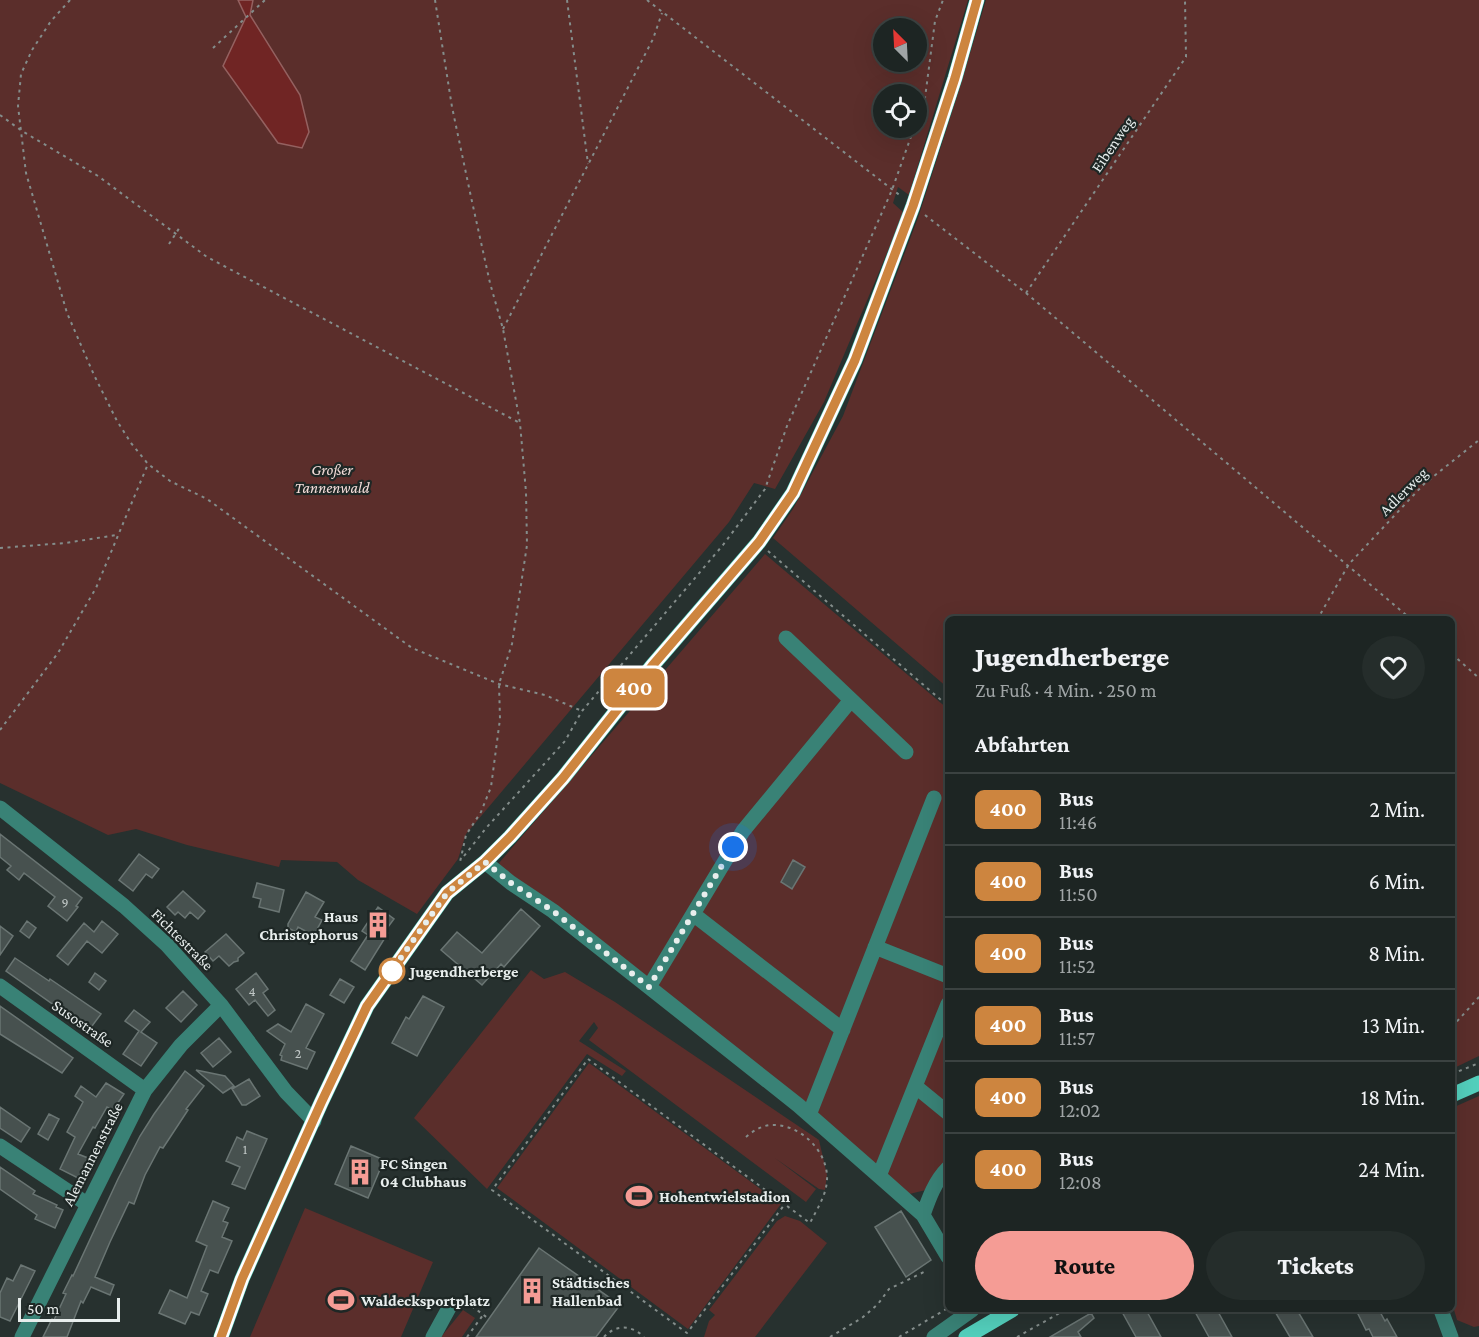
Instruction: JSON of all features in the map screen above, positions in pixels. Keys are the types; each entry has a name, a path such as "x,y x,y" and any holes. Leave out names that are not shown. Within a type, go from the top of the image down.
{"main road":[{"path":"221,1337 242,1279 367,1006 447,893 485,862 563,778 652,666 759,542 793,493 850,370 913,206 955,78 977,0"},
{"path":"1455,1094 1479,1083"},
{"path":"966,1337 1008,1312"}],"street":[{"path":"786,638 906,753"},
{"path":"649,987 743,831 851,699"},
{"path":"809,1115 934,798"},
{"name":"Fichtestraße","path":"0,808 124,906 167,945 221,1005 286,1092 314,1120"},
{"path":"485,862 511,883 553,911 809,1115 923,1215 945,1252"},
{"path":"693,914 843,1030"},
{"path":"874,946 945,974"},
{"name":"Susostraße","path":"0,986 145,1090"},
{"name":"Alemannenstraße","path":"22,1337 145,1090 181,1045 221,1005"},
{"path":"879,1176 945,1011"},
{"path":"915,1086 945,1111"},
{"path":"0,1146 87,1204"},
{"path":"923,1215 936,1184 945,1172"},
{"path":"433,1337 450,1306"},
{"path":"934,1337 969,1312"},
{"path":"978,1312 984,1325"},
{"path":"1442,1312 1450,1337"}],"path":[{"path":"70,0 51,21 32,50 21,74 18,106 26,173 67,313 117,422 131,443 148,464 170,481 207,499 412,648 499,684 545,695 582,711"},
{"path":"213,48 265,0"},
{"path":"435,0 452,106 490,283 503,329 520,423 526,492 527,545 512,644 499,684 500,719 491,788 481,812 466,834"},
{"path":"567,0 588,164"},
{"path":"646,0 1026,292 1408,616"},
{"path":"927,84 935,21 943,0"},
{"name":"Eibenweg","path":"1026,292 1186,57 1185,0"},
{"path":"503,329 653,39 662,12"},
{"path":"0,114 22,131 98,176 207,257 520,423"},
{"path":"462,859 487,827 566,741 582,711 723,545 765,489 787,426 892,190 910,138"},
{"path":"169,244 180,227"},
{"name":"Adlerweg","path":"1319,616 1349,564 1424,484 1479,440"},
{"path":"0,730 58,653 96,588 148,464"},
{"path":"0,548 65,543 117,535"},
{"path":"759,542 945,703"},
{"path":"1455,657 1479,678"},
{"path":"1455,1024 1479,996"},
{"path":"746,1137 756,1129 770,1125 788,1126 814,1144 823,1157 827,1175 825,1194 810,1223 588,1059 492,1190 687,1333 784,1204"},
{"path":"1455,1073 1479,1063"},
{"path":"830,1337 862,1318 878,1304 889,1288 926,1270"},
{"path":"450,1306 469,1304 489,1318"},
{"path":"899,1337 945,1310"},
{"path":"1017,1337 1061,1312"},
{"path":"467,1337 483,1315"},
{"path":"604,1337 614,1329 622,1327 636,1330 644,1337"}],"green space":[{"name":"Großer Tannenwald","path":"0,0 238,0 246,17 300,95 250,15 253,0 968,0 927,136 927,84 873,84 873,138 926,138 909,195 898,187 893,203 904,213 824,402 775,489 754,483 729,522 466,834 458,859 417,914 358,880 337,862 281,860 279,867 187,845 136,829 108,835 0,783"},
{"path":"986,0 1479,0 1479,1056 1455,1068 1455,616 945,616 945,685 773,538 793,509 843,416 918,218"},
{"path":"765,554 945,706 945,1170 926,1190 901,1196 511,883 499,863"},
{"path":"531,970 544,979 565,972 615,1002 819,1140 827,1175 825,1190 819,1189 775,1158 816,1189 806,1202 589,1040 598,1028 594,1022 579,1041 626,1071 622,1076 587,1054 487,1189 414,1118"},
{"name":"Hohentwielstadion","path":"589,1063 781,1204 688,1329 497,1188"},
{"path":"1479,1096 1479,1326 1474,1327 1457,1320 1455,1312 1455,1107"},
{"name":"Waldecksportplatz","path":"305,1208 433,1262 401,1337 250,1337"},
{"path":"785,1216 800,1221 827,1243 755,1337 704,1337 709,1321 715,1315 709,1310 777,1221"},
{"path":"463,1310 475,1318 462,1337 441,1337"}],"shaded area":[{"path":"238,0 253,0 250,15 300,95 309,132 302,148 278,143 223,66 246,17"}],"building":[{"path":"0,834 82,898 67,921 48,906 55,897 24,873 19,880 7,870 11,866 0,857"},
{"path":"139,854 159,869 152,878 146,874 133,891 119,880"},
{"path":"793,860 805,867 792,889 781,882"},
{"path":"257,883 284,890 279,912 259,907 261,899 253,897"},
{"path":"183,891 205,911 198,919 190,912 185,918 178,912 175,915 167,907"},
{"path":"306,892 324,902 315,917 322,920 315,933 311,934 298,927 296,932 288,928"},
{"path":"378,907 394,919 385,931 388,933 365,970 351,961 368,935 362,931"},
{"path":"521,909 540,926 504,967 501,964 482,985 441,950 457,932 482,953"},
{"path":"27,921 36,928 29,938 20,931"},
{"path":"102,921 118,934 102,953 87,941 68,965 57,956 84,923 94,932"},
{"path":"0,926 13,936 0,955"},
{"path":"226,934 244,953 238,961 229,966 219,956 213,961 205,952"},
{"path":"15,958 101,1014 89,1030 6,971"},
{"path":"95,973 106,981 99,990 89,982"},
{"path":"256,973 268,989 263,993 275,1010 268,1016 255,1000 249,1005 236,989"},
{"path":"340,979 354,987 344,1003 330,995"},
{"path":"183,991 197,1005 181,1022 166,1008"},
{"path":"423,996 444,1007 417,1056 392,1043 406,1017 409,1019"},
{"path":"306,1004 324,1014 306,1048 315,1052 307,1069 281,1060 280,1055 285,1044 267,1031 278,1024 291,1032"},
{"path":"0,1006 73,1058 62,1073 0,1034"},
{"path":"134,1010 150,1022 141,1032 157,1043 141,1066 123,1054 139,1031 125,1021"},
{"path":"219,1038 231,1052 213,1067 201,1053"},
{"path":"196,1070 225,1076 234,1086 223,1093"},
{"path":"185,1071 204,1086 186,1109 188,1110 163,1148 160,1147 145,1175 134,1204 129,1202 110,1242 95,1277 114,1285 110,1295 91,1287 83,1303 81,1301 67,1337 43,1337 52,1319 54,1320 66,1294 63,1293 140,1136"},
{"path":"249,1079 260,1096 242,1105 232,1089"},
{"path":"106,1083 124,1094 113,1110 107,1107 78,1154 88,1158 78,1178 60,1169 75,1137 67,1132 83,1102 75,1096 81,1086 96,1097"},
{"path":"0,1107 30,1128 21,1142 0,1128"},
{"path":"49,1114 59,1119 48,1140 38,1134"},
{"path":"247,1131 267,1139 245,1189 232,1184 240,1167 226,1161 237,1137 243,1140"},
{"name":"FC Singen 04 Clubhaus","path":"351,1146 384,1160 368,1198 335,1184"},
{"path":"0,1167 35,1191 33,1194 63,1210 55,1228 35,1219 37,1215 0,1189"},
{"path":"213,1201 229,1208 223,1221 228,1223 222,1237 232,1241 218,1273 210,1270 201,1291 208,1294 199,1315 191,1312 185,1324 159,1313 170,1290 187,1298 207,1246 196,1241"},
{"path":"901,1211 931,1260 906,1277 875,1227"},
{"name":"Städtisches Hallenbad","path":"539,1248 620,1305 596,1337 476,1337"},
{"path":"21,1265 35,1271 10,1321 0,1317 0,1293 7,1278 13,1281"},
{"path":"1122,1312 1147,1312 1161,1337 1136,1337"},
{"path":"1195,1312 1218,1312 1232,1337 1209,1337"},
{"path":"1275,1312 1298,1312 1313,1337 1290,1337"},
{"path":"1357,1312 1380,1312 1385,1321 1387,1319 1397,1337 1373,1337 1369,1329 1366,1330"},
{"path":"1091,1313 1094,1318 1078,1332 1081,1337 1050,1337"}],"bus line":[{"name":"400","path":"221,1337 242,1279 367,1006 447,893 485,862 563,778 652,666 759,542 793,493 855,360 913,206 955,78 977,0"}],"place":[{"name":"Haus Christophorus","path":"378,925"},
{"name":"Jugendherberge","path":"392,971"},
{"name":"FC Singen 04 Clubhaus","path":"360,1172"},
{"name":"Hohentwielstadion","path":"639,1196"},
{"name":"Städtisches Hallenbad","path":"532,1291"},
{"name":"Waldecksportplatz","path":"341,1300"}],"route":[{"path":"392,971 390,973 447,893 485,862 511,883 553,911 649,987 733,847"}]}
